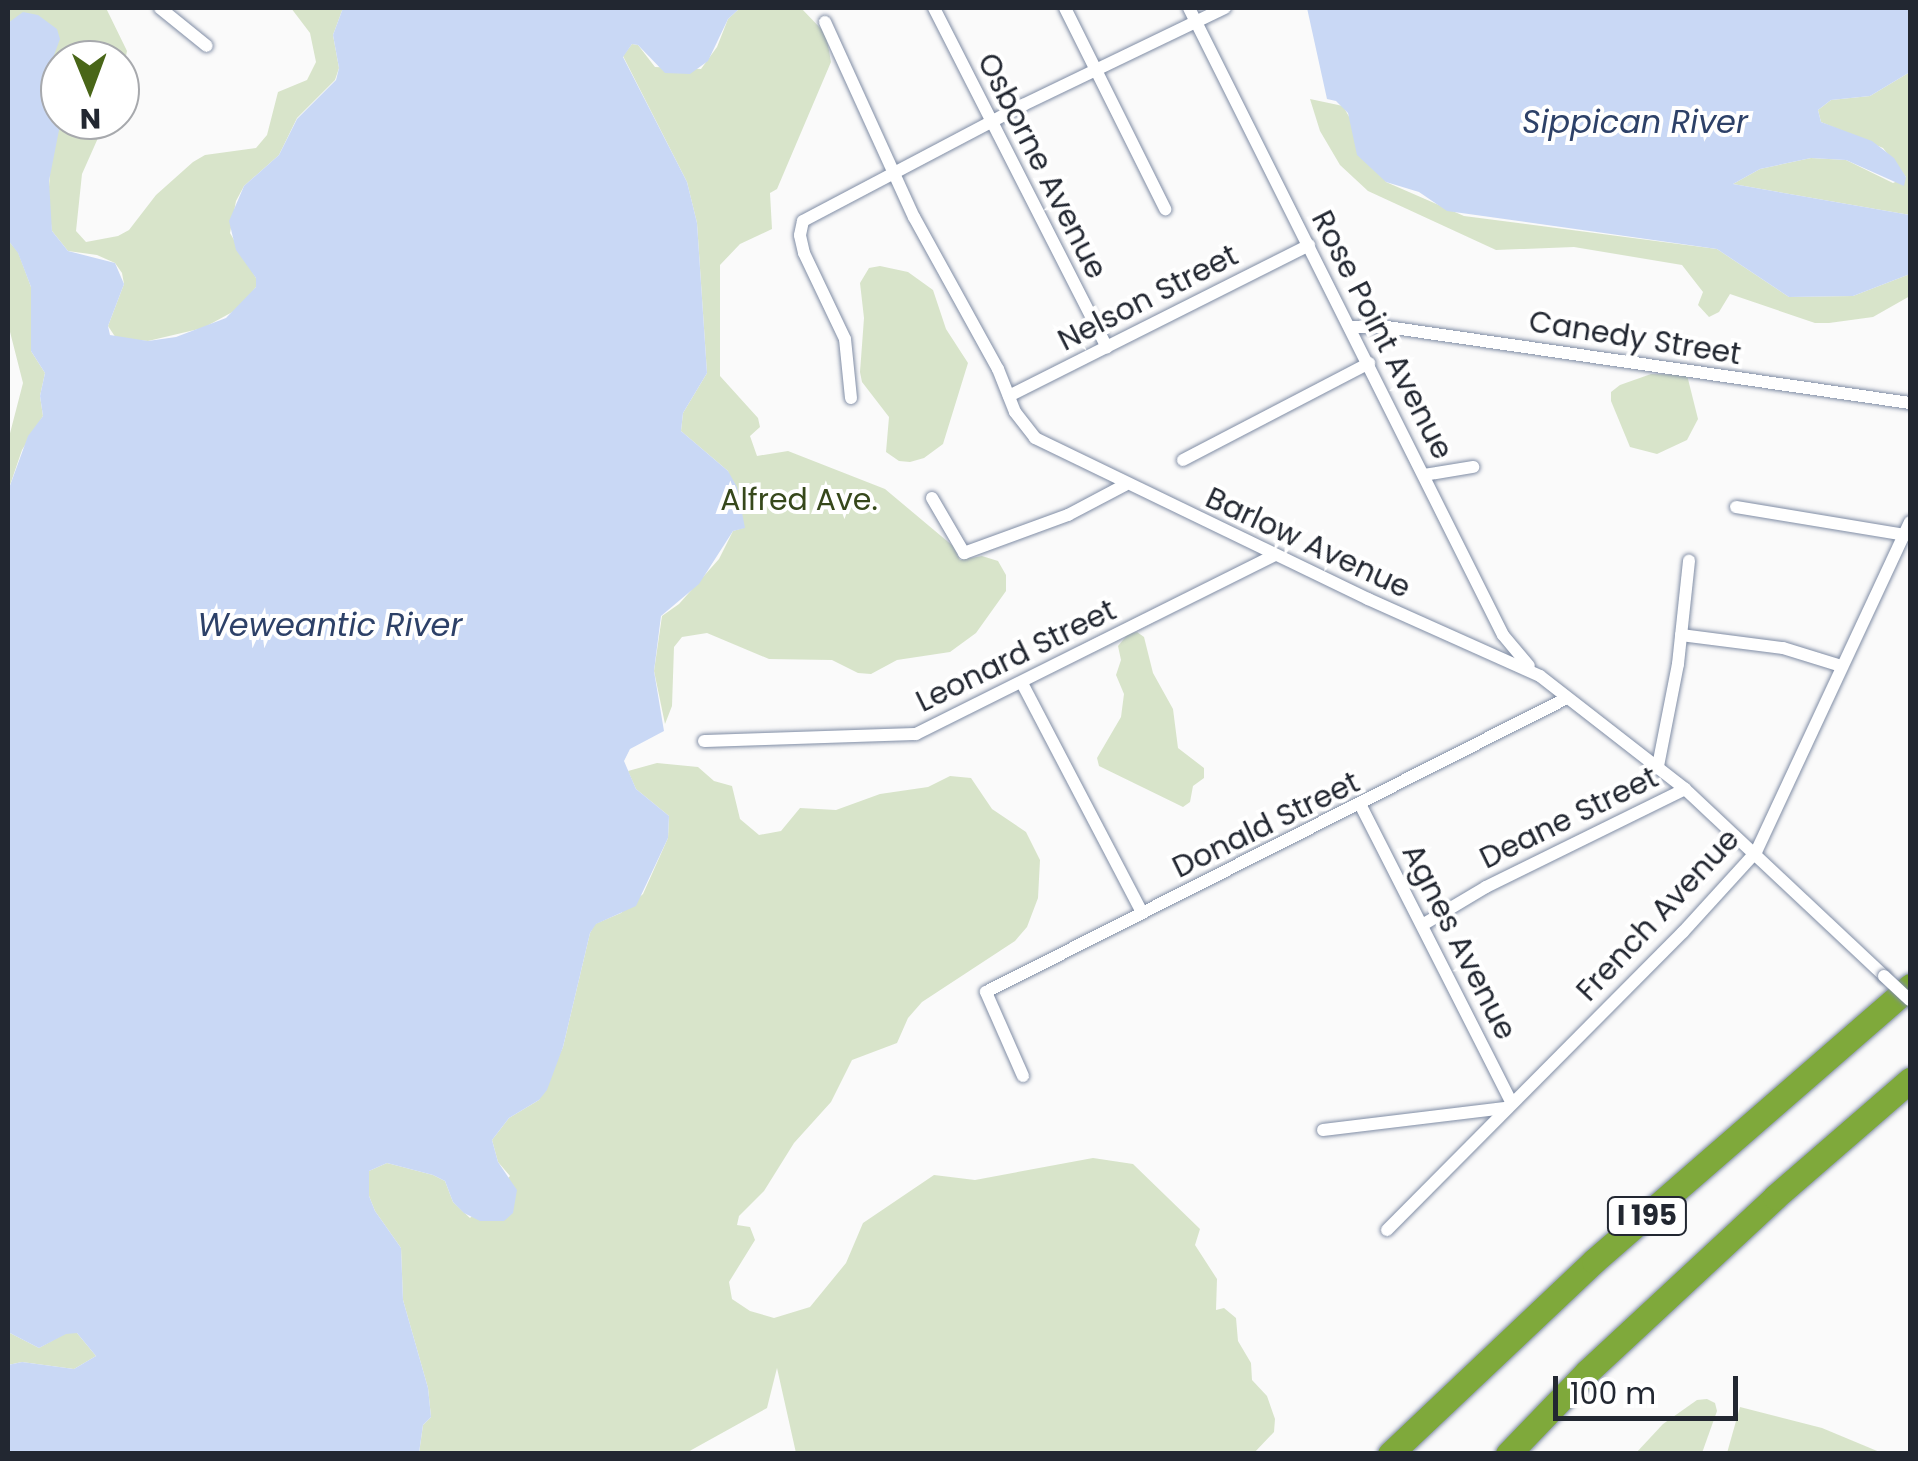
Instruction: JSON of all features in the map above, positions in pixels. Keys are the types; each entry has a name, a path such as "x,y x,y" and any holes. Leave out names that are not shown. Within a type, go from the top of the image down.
{"highway":[{"name":"I 195","path":"1390,1454 1594,1262 1910,986"},
{"name":"I 195","path":"1508,1454 1587,1372 1775,1197 1910,1080"}],"street":[{"path":"160,8 206,46"},
{"name":"Osborne Avenue","path":"934,8 1107,348"},
{"path":"1065,8 1165,209"},
{"name":"Rose Point Avenue","path":"1189,8 1503,635 1519,658 1540,676"},
{"path":"850,398 844,339 804,253 800,235 803,221 991,122 1226,8"},
{"name":"Barlow Avenue","path":"825,22 896,174 1024,428 1125,485 1540,676 1685,789 1910,1000"},
{"name":"Nelson Street","path":"1009,396 1309,245"},
{"name":"Canedy Street","path":"1352,327 1387,327 1910,403"},
{"path":"1183,460 1368,363"},
{"path":"1424,474 1473,466"},
{"path":"932,498 964,553 1068,515 1125,485"},
{"path":"1736,507 1908,529"},
{"name":"French Avenue","path":"1387,1230 1670,945 1756,852 1908,529"},
{"name":"Leonard Street","path":"704,741 908,736 1275,555"},
{"path":"1658,766 1681,635 1689,561"},
{"path":"1681,635 1784,648 1842,666"},
{"path":"1022,682 1142,912"},
{"name":"Donald Street","path":"1023,1076 986,992 1567,698"},
{"name":"Deane Street","path":"1424,924 1486,887 1685,789"},
{"name":"Agnes Avenue","path":"1360,806 1424,924 1508,1105"},
{"path":"1323,1130 1508,1105"}],"green space":[{"path":"8,8 106,8 122,40 40,40 40,61 22,16 8,23"},
{"path":"291,8 343,8 333,35 339,68 335,80 297,118 279,155 244,186 236,201 230,233 256,278 256,287 238,309 203,328 148,341 116,338 108,326 124,284 122,273 115,263 97,255 68,251 52,231 48,202 55,140 97,140 82,174 76,231 86,242 118,236 129,230 156,195 193,162 205,155 256,148 267,135 278,92 307,80 316,62 310,33"},
{"name":"Alfred Ave.","path":"740,8 801,8 826,34 831,62 777,189 770,193 772,229 740,244 720,265 720,376 758,418 760,427 750,436 757,456 788,451 885,489 953,546 960,560 982,556 998,561 1006,575 1006,591 976,633 950,652 897,660 871,674 858,673 832,660 769,659 707,633 682,637 674,647 672,706 665,724 654,671 662,616 679,604 719,559 733,531 743,528 728,471 681,431 683,413 707,373 697,223 687,182 623,56 632,44 638,45 655,67 701,69 717,47 728,19"},
{"path":"1910,72 1910,215 1733,184 1760,169 1811,158 1846,160 1893,183 1906,177 1883,148 1821,122 1818,110 1831,100 1870,96"},
{"path":"1310,99 1343,106 1386,182 1464,216 1717,249 1789,297 1853,296 1910,274 1910,296 1873,317 1815,323 1730,294 1719,312 1709,317 1698,305 1703,292 1682,265 1574,247 1496,250 1368,191 1340,165 1320,131"},
{"path":"8,240 18,252 31,287 31,351 45,373 40,396 43,416 22,450 8,491 8,441 23,383 8,324"},
{"path":"880,266 908,272 933,290 946,329 968,363 943,444 924,458 910,462 899,461 886,452 889,417 862,382 860,372 864,318 860,283 869,268"},
{"path":"1651,374 1687,375 1698,419 1687,440 1657,454 1630,447 1611,401 1611,392 1620,385"},
{"path":"1137,632 1144,637 1153,673 1173,709 1178,748 1204,768 1204,778 1193,786 1190,802 1183,807 1099,766 1097,758 1121,717 1124,694 1116,675 1121,660 1118,646 1128,634"},
{"path":"657,763 698,767 714,781 732,786 740,819 759,835 781,831 800,808 836,810 880,794 928,787 950,776 971,778 992,809 1026,832 1040,860 1038,898 1027,927 1015,941 922,1002 908,1018 897,1043 852,1060 831,1102 794,1143 764,1191 739,1216 737,1225 750,1227 755,1240 729,1282 732,1299 750,1311 774,1318 810,1307 846,1263 863,1223 934,1175 975,1180 1093,1158 1133,1164 1200,1229 1195,1245 1217,1279 1216,1310 1224,1308 1236,1318 1238,1341 1251,1363 1252,1380 1267,1396 1275,1419 1274,1432 1253,1454 796,1453 777,1368 767,1408 686,1453 419,1453 423,1425 431,1417 428,1388 403,1300 401,1248 375,1211 369,1196 369,1171 387,1163 433,1175 445,1181 453,1202 470,1218 510,1176 498,1162 492,1140 509,1118 539,1100 563,1047 590,933 595,924 621,913 643,894 668,838 669,816 636,789 628,771"},
{"path":"8,1332 39,1348 66,1333 77,1333 96,1356 74,1369 22,1362 8,1365"},
{"path":"1697,1400 1715,1403 1717,1411 1702,1453 1636,1453 1663,1424"},
{"path":"1740,1407 1822,1428 1882,1453 1727,1453"}],"water":[{"name":"Weweantic River","path":"343,8 740,8 728,19 708,61 690,74 665,73 638,45 632,44 623,57 687,182 697,223 707,373 683,413 681,431 728,471 737,487 745,528 733,531 699,584 661,616 654,671 664,731 630,749 624,761 636,789 669,816 668,838 636,906 596,924 590,933 563,1047 547,1090 539,1100 509,1118 492,1140 498,1162 517,1190 513,1213 504,1221 480,1221 464,1213 453,1202 445,1181 433,1175 387,1163 369,1171 369,1196 375,1211 401,1248 403,1300 428,1388 431,1417 423,1425 419,1453 8,1453 8,1365 22,1362 74,1369 96,1356 77,1333 66,1334 39,1348 8,1332 8,491 28,436 43,416 40,396 45,373 31,351 31,287 18,253 8,240 8,23 23,12 38,15 57,29 60,39 40,40 40,140 57,140 49,181 52,231 68,251 115,263 124,284 108,326 110,335 148,341 176,337 226,318 256,287 256,278 236,250 229,221 244,186 279,155 297,119 336,80 339,68 333,35"},
{"name":"Sippican River","path":"1307,8 1910,8 1910,72 1870,96 1831,100 1818,110 1821,122 1872,141 1894,158 1906,177 1904,186 1846,160 1811,158 1760,169 1733,184 1910,215 1910,274 1853,296 1789,297 1717,249 1447,211 1419,192 1386,182 1357,155 1348,113 1336,101 1327,99"}]}
